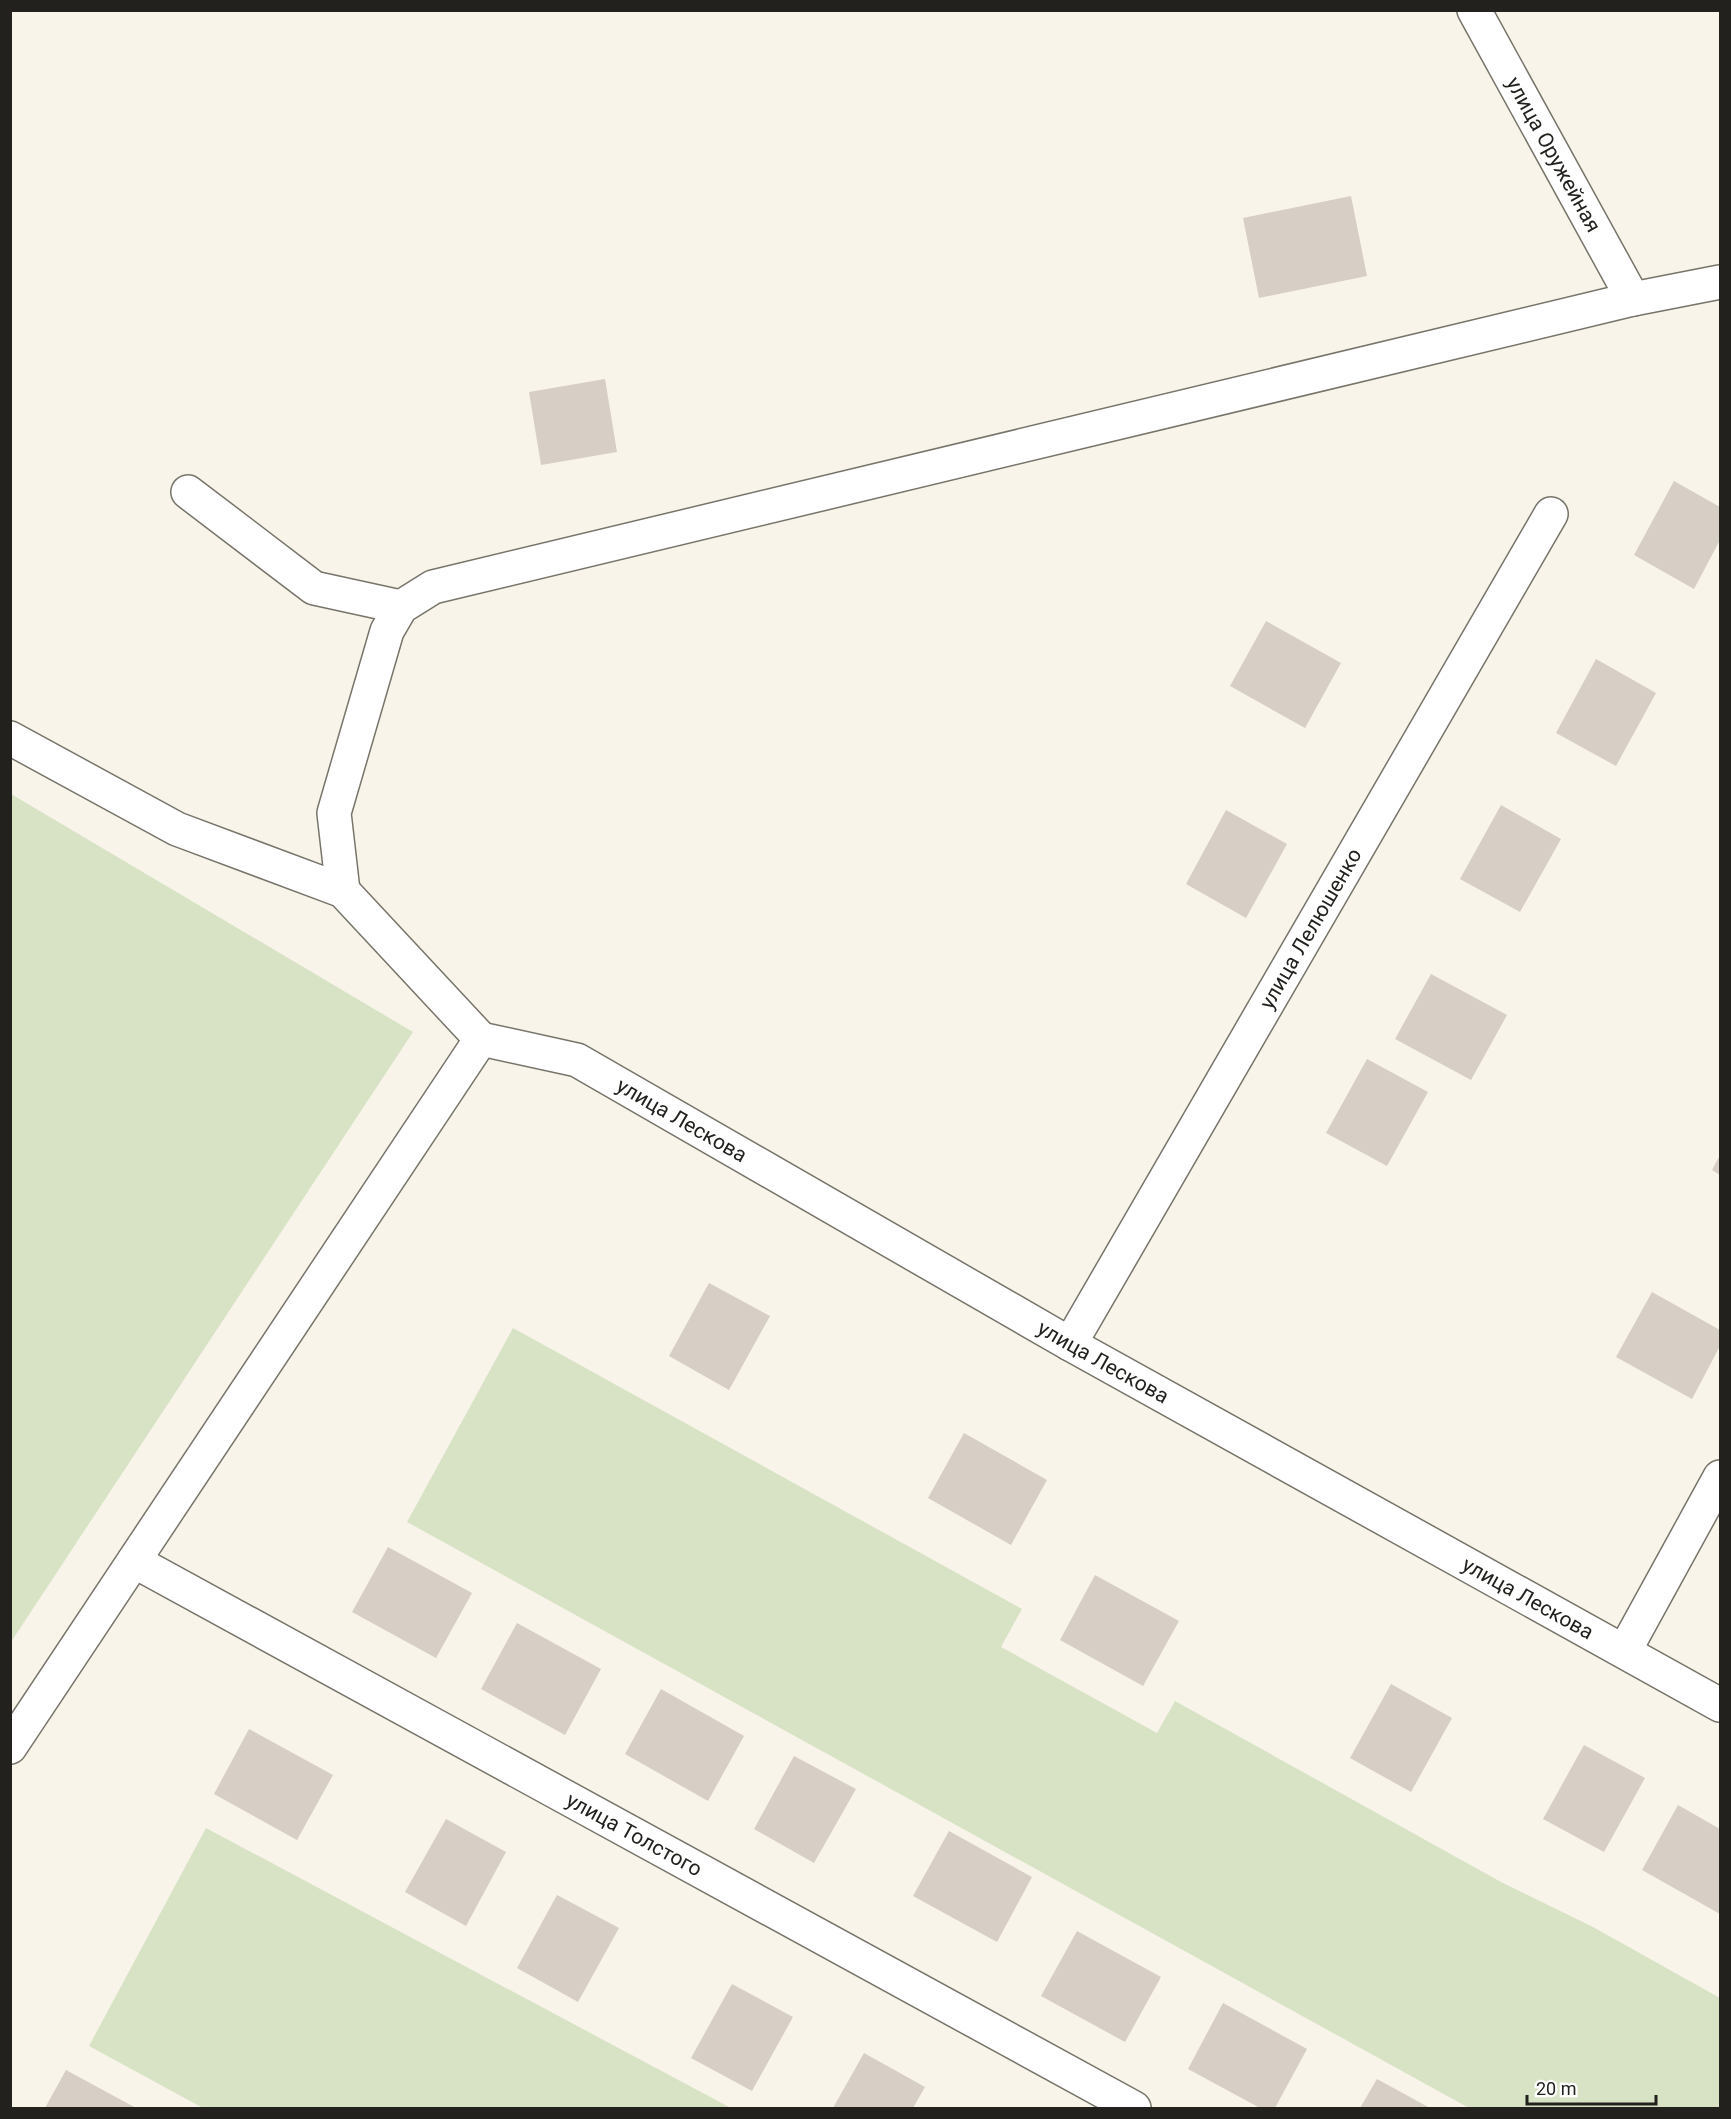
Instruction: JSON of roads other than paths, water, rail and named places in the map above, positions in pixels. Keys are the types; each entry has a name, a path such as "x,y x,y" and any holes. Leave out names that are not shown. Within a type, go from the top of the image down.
{"street":[{"name":"улица Оружейная","path":"1474,10 1633,299"},
{"path":"342,891 334,813 387,631 401,607 433,587 1633,299 1720,282"},
{"path":"188,492 314,588 401,607"},
{"name":"улица Лелюшенко","path":"1071,1344 1551,514"},
{"path":"10,738 177,829 342,891 481,1040 10,1747"},
{"name":"улица Лескова","path":"481,1040 577,1060 1071,1344 1720,1705"},
{"path":"1624,1650 1720,1478"},
{"name":"улица Толстого","path":"134,1561 1134,2109"}]}
